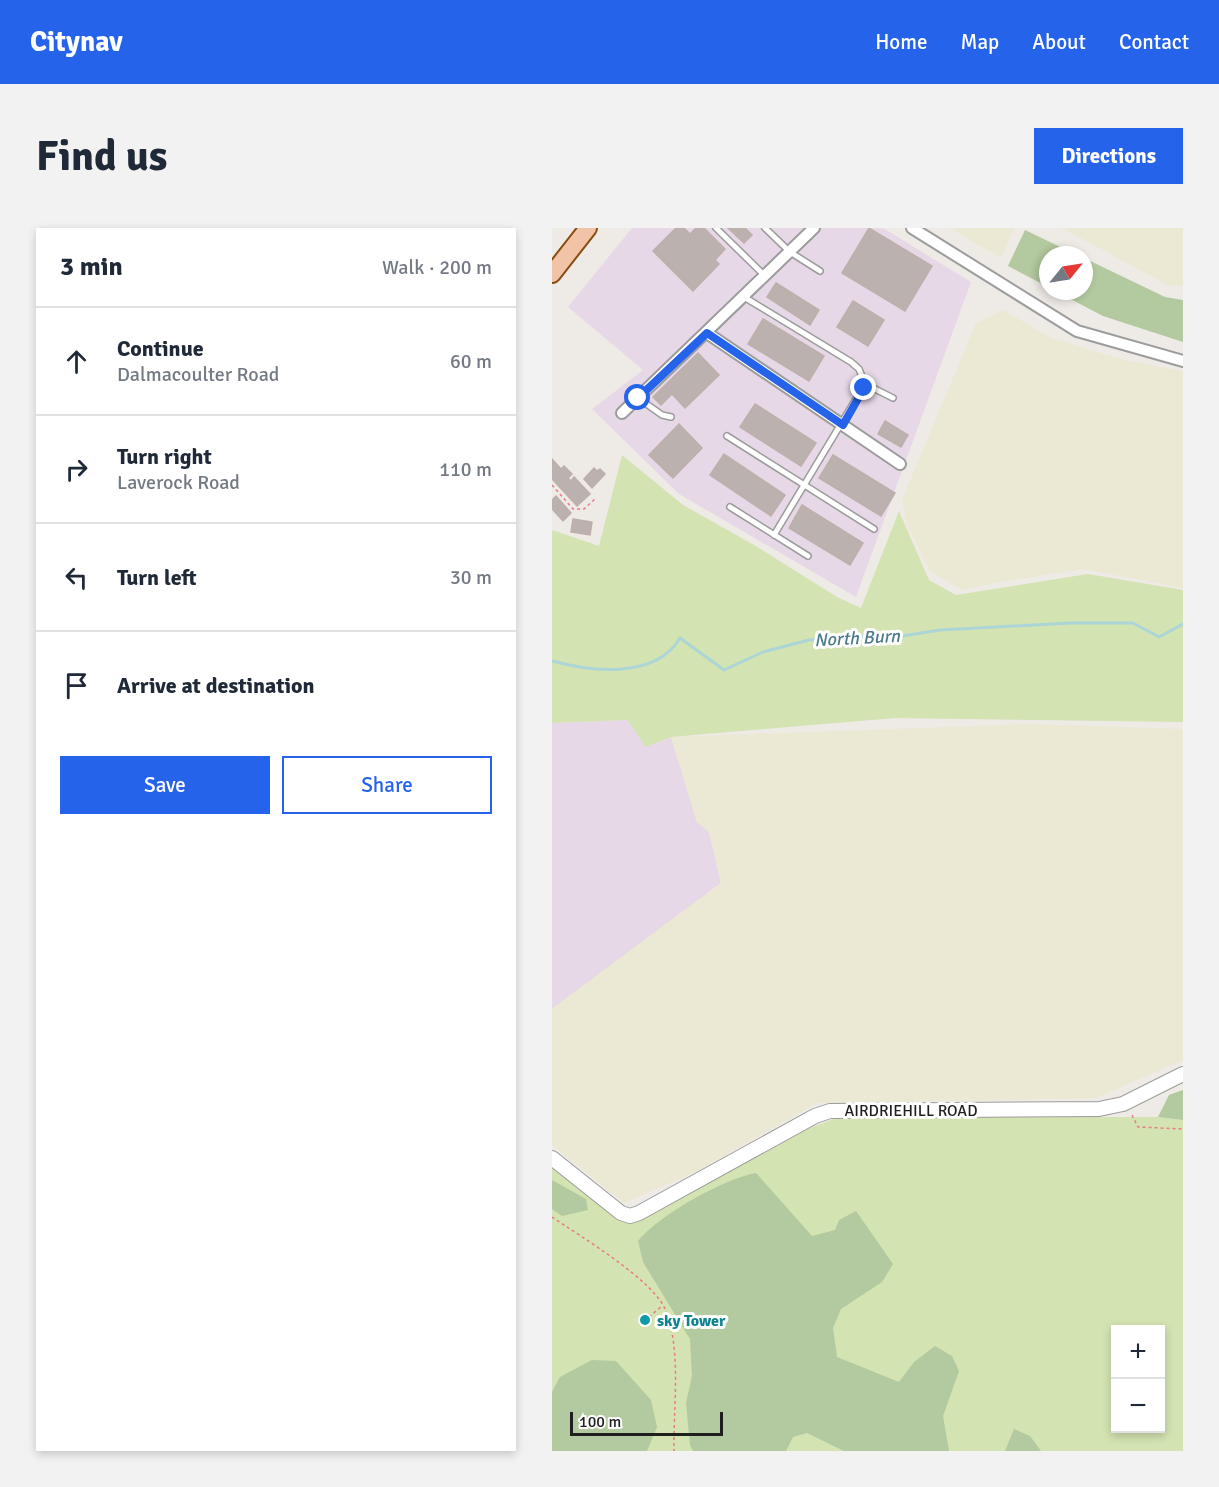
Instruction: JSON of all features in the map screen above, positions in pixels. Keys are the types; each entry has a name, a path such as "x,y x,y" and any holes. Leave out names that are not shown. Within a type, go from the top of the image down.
{"main road":[{"path":"552,274 588,228"}],"street":[{"path":"622,413 814,228"},
{"path":"912,228 1077,331 1183,361"},
{"path":"707,333 900,464"},
{"name":"AIRDRIEHILL ROAD","path":"552,1158 621,1213 630,1216 815,1116 830,1111 1099,1110 1134,1099 1183,1074"}],"lane":[{"path":"716,228 765,276"},
{"path":"765,228 790,252 820,271"},
{"path":"744,297 851,362 859,369 866,384 893,398"},
{"path":"774,535 866,384"},
{"path":"638,398 662,416 671,417"},
{"path":"727,436 874,529"},
{"path":"730,507 808,556"}],"path":[{"path":"552,485 573,509 584,509 596,498"},
{"path":"1134,1099 1131,1113 1138,1127 1183,1130"},
{"path":"552,1217 621,1266 646,1286 663,1305 674,1337 674,1451"},
{"path":"649,1317 663,1305"}],"shaded area":[{"path":"632,228 883,228 971,282 856,597 679,494 592,409 643,370 568,307"},
{"path":"950,228 1014,228 1001,258"},
{"path":"1062,228 1183,228 1183,286 1168,285"},
{"path":"1003,310 1051,338 1124,360 1183,371 1183,588 1083,569 963,590 930,571 906,522 902,500 976,323"},
{"path":"627,720 646,747 671,737 697,822 709,832 721,883 552,1009 552,723"},
{"path":"1029,724 1183,729 1183,1060 1096,1098 817,1103 697,1171 624,1203 552,1145 552,1009 721,883 709,832 697,822 671,737"}],"green space":[{"path":"1025,230 1058,246 1039,246 1039,282 1008,266"},
{"path":"1093,262 1165,297 1183,300 1183,342 1103,316 1072,300 1093,300"},
{"path":"622,455 683,505 754,545 837,597 861,608 899,511 929,580 956,595 1088,574 1183,590 1183,722 895,718 671,737 646,747 627,720 552,723 552,530 599,546"},
{"path":"1183,1090 1183,1120 1158,1117 1169,1095"},
{"path":"840,1117 1158,1117 1183,1120 1183,1451 552,1451 552,1165 625,1221 640,1221 803,1130"},
{"path":"756,1173 812,1236 835,1230 839,1220 856,1211 893,1264 882,1282 841,1309 833,1328 837,1357 899,1382 914,1362 935,1346 952,1356 959,1371 943,1416 949,1451 844,1451 807,1433 793,1437 786,1451 693,1451 690,1445 686,1403 692,1376 690,1339 643,1262 638,1241 661,1220 692,1200 727,1182"},
{"path":"552,1180 586,1199 588,1210 562,1216 552,1209"},
{"path":"592,1360 616,1361 651,1400 657,1427 647,1451 552,1451 552,1392 560,1377"},
{"path":"1014,1429 1030,1436 1041,1451 1005,1451"}],"building":[{"path":"676,228 684,228 690,234 696,228 704,228 725,249 715,260 719,264 693,291 653,251"},
{"path":"728,228 745,228 752,235 744,243"},
{"path":"869,228 932,266 905,311 842,273"},
{"path":"776,283 819,310 810,325 767,297"},
{"path":"853,301 884,320 868,346 837,327"},
{"path":"763,319 824,356 809,381 748,344"},
{"path":"698,353 719,375 685,408 672,394 661,405 653,397"},
{"path":"755,404 816,443 801,466 740,427"},
{"path":"885,421 908,435 901,447 878,434"},
{"path":"679,424 702,448 673,478 649,455"},
{"path":"724,454 785,495 771,516 710,475"},
{"path":"833,455 895,493 881,516 819,478"},
{"path":"552,459 561,469 564,466 572,474 568,478 571,481 574,477 590,494 577,506 552,479"},
{"path":"594,468 597,471 600,469 605,474 592,488 584,479"},
{"path":"556,496 571,513 563,521 552,509 552,500"},
{"path":"802,505 863,543 850,565 789,528"},
{"path":"573,519 592,522 590,535 571,532"}],"waterway":[{"name":"North Burn","path":"552,661 586,668 622,669 640,666 656,660 669,651 680,638 724,670 763,652 809,640 856,636 890,638 940,630 1071,623 1133,623 1159,637 1183,624"}],"place":[{"name":"sky Tower","path":"645,1320"}],"route":[{"path":"638,398 707,333 843,425 864,388"}]}
